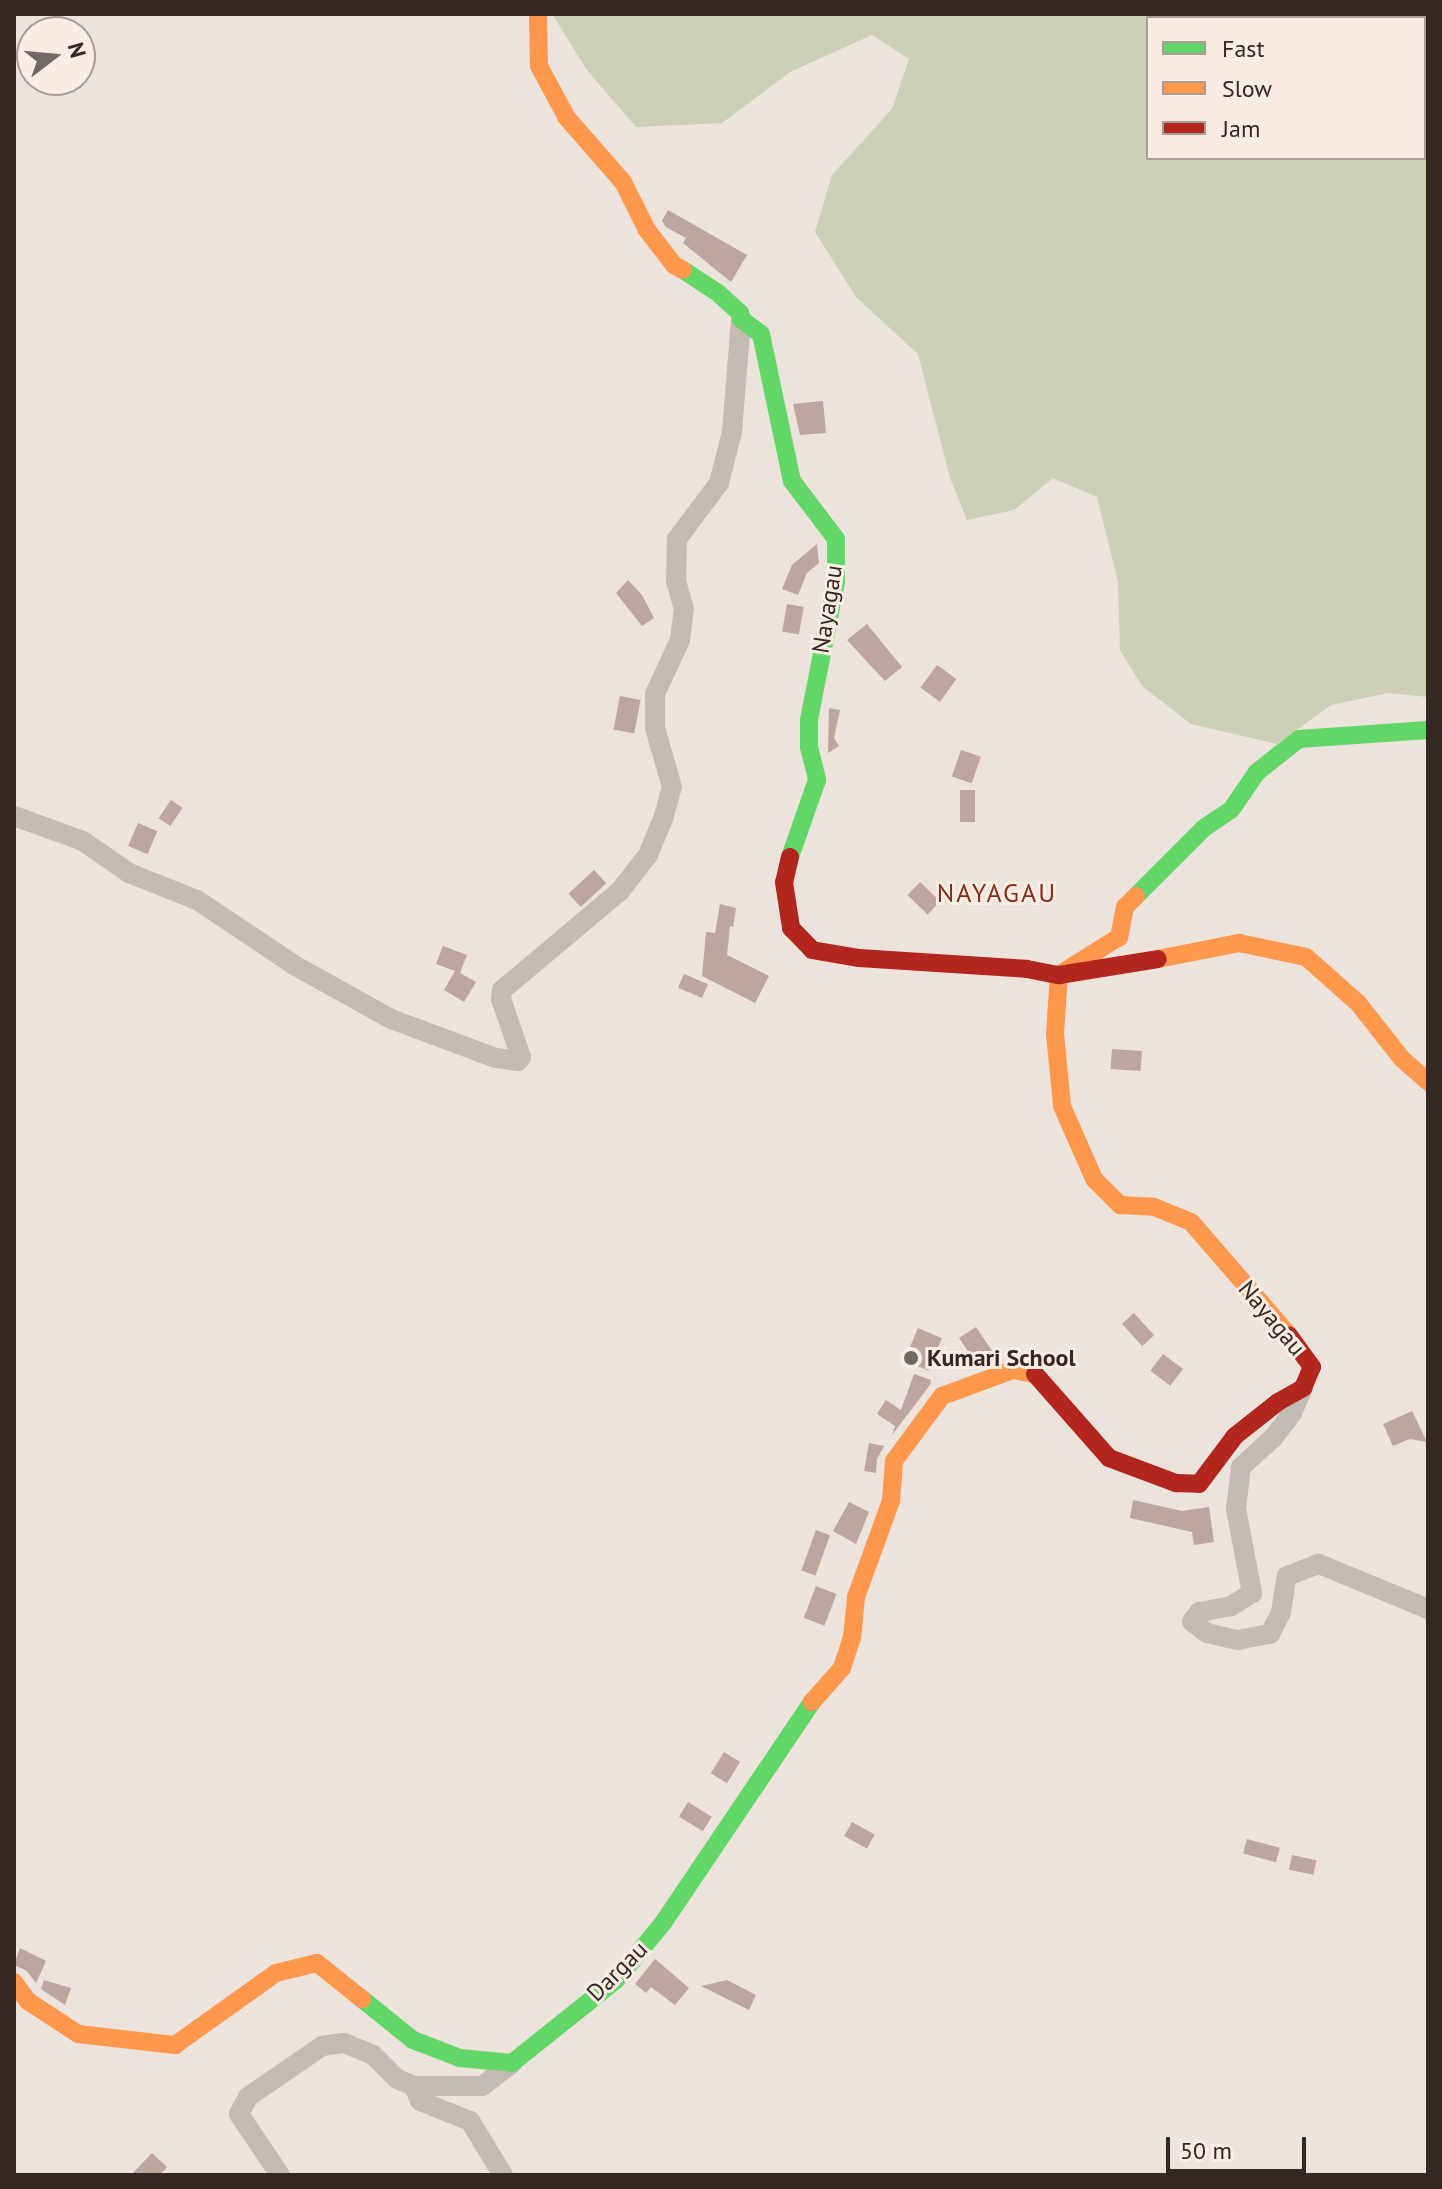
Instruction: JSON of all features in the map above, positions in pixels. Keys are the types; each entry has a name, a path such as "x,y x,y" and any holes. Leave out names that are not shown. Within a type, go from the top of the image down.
{"street":[{"name":"Nayagau","path":"538,14 539,66 567,118 623,182 647,230 674,265 718,293 740,313 741,319 761,334 792,481 836,539 836,582 809,720 809,747 817,780 793,842 784,882 791,928 812,950 859,958 1027,969 1059,975 1087,973 1239,943 1306,957 1358,1003 1402,1059 1428,1082"},
{"path":"14,816 83,841 129,873 197,900 294,965 391,1019 513,1063 521,1057 501,999 502,990 620,891 648,855 664,816 672,787 655,728 655,694 680,640 684,609 676,581 677,539 719,483 732,432 741,319"},
{"path":"1059,975 1119,937 1125,907 1204,828 1231,810 1257,772 1299,739 1428,730"},
{"name":"Nayagau","path":"979,1380 1013,1370 1036,1374 1109,1458 1163,1479 1199,1484 1235,1436 1278,1402 1303,1388 1312,1367 1298,1345 1191,1222 1154,1207 1120,1205 1094,1179 1062,1106 1055,1034 1059,975"},
{"name":"Dargau","path":"512,2063 616,1980 663,1923 744,1799 815,1698 842,1668 852,1638 856,1597 891,1501 894,1461 942,1396 979,1380"},
{"path":"1303,1388 1292,1413 1274,1437 1241,1467 1236,1509 1252,1593 1231,1606 1199,1612 1192,1622 1207,1633 1238,1640 1270,1634 1281,1612 1287,1576 1319,1564 1428,1609"},
{"path":"14,1982 28,2001 78,2034 175,2045 214,2014 276,1973 317,1963 413,2040 460,2058 512,2063"},
{"path":"280,2175 239,2114 248,2097 322,2046 344,2043 373,2055 397,2079 414,2086 482,2086 512,2063"},
{"path":"414,2086 420,2101 470,2121 503,2175"}],"green space":[{"path":"552,14 1428,14 1428,697 1388,693 1331,705 1277,744 1191,724 1142,686 1120,650 1118,582 1097,497 1053,478 1014,510 967,520 950,478 918,354 856,297 815,232 832,175 892,109 909,59 872,35 790,72 722,123 636,127 587,70"}],"building":[{"path":"668,210 747,255 731,282 683,243 686,238 666,227 662,221"},
{"path":"823,401 826,433 800,435 793,404"},
{"path":"817,544 819,563 807,573 798,595 782,589 792,565"},
{"path":"628,580 642,595 654,618 642,626 616,593"},
{"path":"787,604 804,607 799,635 782,632"},
{"path":"867,624 902,667 885,681 847,640"},
{"path":"937,665 956,679 940,702 921,688"},
{"path":"620,696 641,700 634,733 614,729"},
{"path":"829,708 840,710 834,738 839,746 828,753"},
{"path":"961,750 981,757 972,783 952,776"},
{"path":"960,790 975,790 975,822 960,822"},
{"path":"171,800 183,808 170,826 159,818"},
{"path":"138,823 157,831 148,854 128,846"},
{"path":"594,870 606,883 581,907 568,894"},
{"path":"920,882 940,901 928,914 907,895"},
{"path":"720,904 736,908 733,927 730,926 727,955 769,976 755,1003 702,976 706,932 715,933"},
{"path":"443,946 467,955 460,973 476,982 464,1002 444,990 455,971 436,964"},
{"path":"684,974 708,984 702,998 678,988"},
{"path":"1112,1049 1142,1051 1141,1071 1111,1069"},
{"path":"1134,1313 1154,1335 1142,1346 1122,1324"},
{"path":"976,1327 996,1357 976,1363 959,1338"},
{"path":"918,1328 942,1338 928,1370 904,1360"},
{"path":"1163,1354 1183,1369 1170,1386 1150,1371"},
{"path":"914,1374 931,1380 930,1385 892,1435 895,1426 877,1414 886,1400 901,1410"},
{"path":"1412,1411 1427,1442 1410,1439 1393,1446 1383,1424"},
{"path":"869,1443 884,1446 877,1459 876,1473 864,1471"},
{"path":"1133,1500 1182,1511 1209,1507 1214,1542 1194,1545 1192,1532 1130,1518"},
{"path":"849,1502 869,1512 856,1544 833,1531"},
{"path":"816,1530 830,1535 815,1576 801,1570"},
{"path":"816,1586 837,1594 824,1626 804,1618"},
{"path":"724,1752 740,1762 727,1783 711,1773"},
{"path":"688,1802 712,1817 703,1831 679,1816"},
{"path":"852,1822 875,1835 867,1849 844,1836"},
{"path":"1247,1839 1280,1848 1276,1862 1243,1853"},
{"path":"1292,1855 1316,1860 1313,1875 1289,1870"},
{"path":"20,1948 46,1961 36,1983 27,1971 14,1965"},
{"path":"655,1959 689,1988 675,2005 651,1987 646,1993 635,1984"},
{"path":"44,1980 71,1988 65,2005 41,1989"},
{"path":"727,1980 756,1995 749,2010 701,1986"},
{"path":"152,2153 167,2167 160,2175 131,2175"}],"traffic: fast":[{"path":"683,270 718,293 740,313 741,319 761,334 792,481 836,539 836,582 809,720 809,747 817,780 790,857"},
{"path":"1136,896 1204,828 1231,810 1257,772 1299,739 1428,730"},
{"path":"362,1999 413,2040 460,2058 512,2063 616,1980 663,1923 812,1702"}],"traffic: slow":[{"path":"538,14 539,66 567,118 623,182 647,230 674,265 683,270"},
{"path":"1136,896 1125,907 1119,937 1059,975 1055,1034 1062,1106 1094,1179 1120,1205 1154,1207 1191,1222 1289,1335"},
{"path":"1158,959 1239,943 1306,957 1358,1003 1402,1059 1428,1082"},
{"path":"812,1702 842,1668 852,1638 856,1597 891,1501 894,1461 942,1396 1013,1370 1035,1374"},
{"path":"14,1982 28,2001 78,2034 175,2045 276,1973 317,1963 362,1999"}],"traffic: jam":[{"path":"790,857 784,882 791,928 812,950 859,958 1027,969 1059,975 1158,959"},
{"path":"1035,1374 1109,1458 1176,1483 1199,1484 1235,1436 1278,1402 1303,1388 1312,1367 1289,1335"}],"place":[{"name":"Kumari School","path":"911,1358"}],"district":[{"name":"NAYAGAU","path":"997,893"}]}
